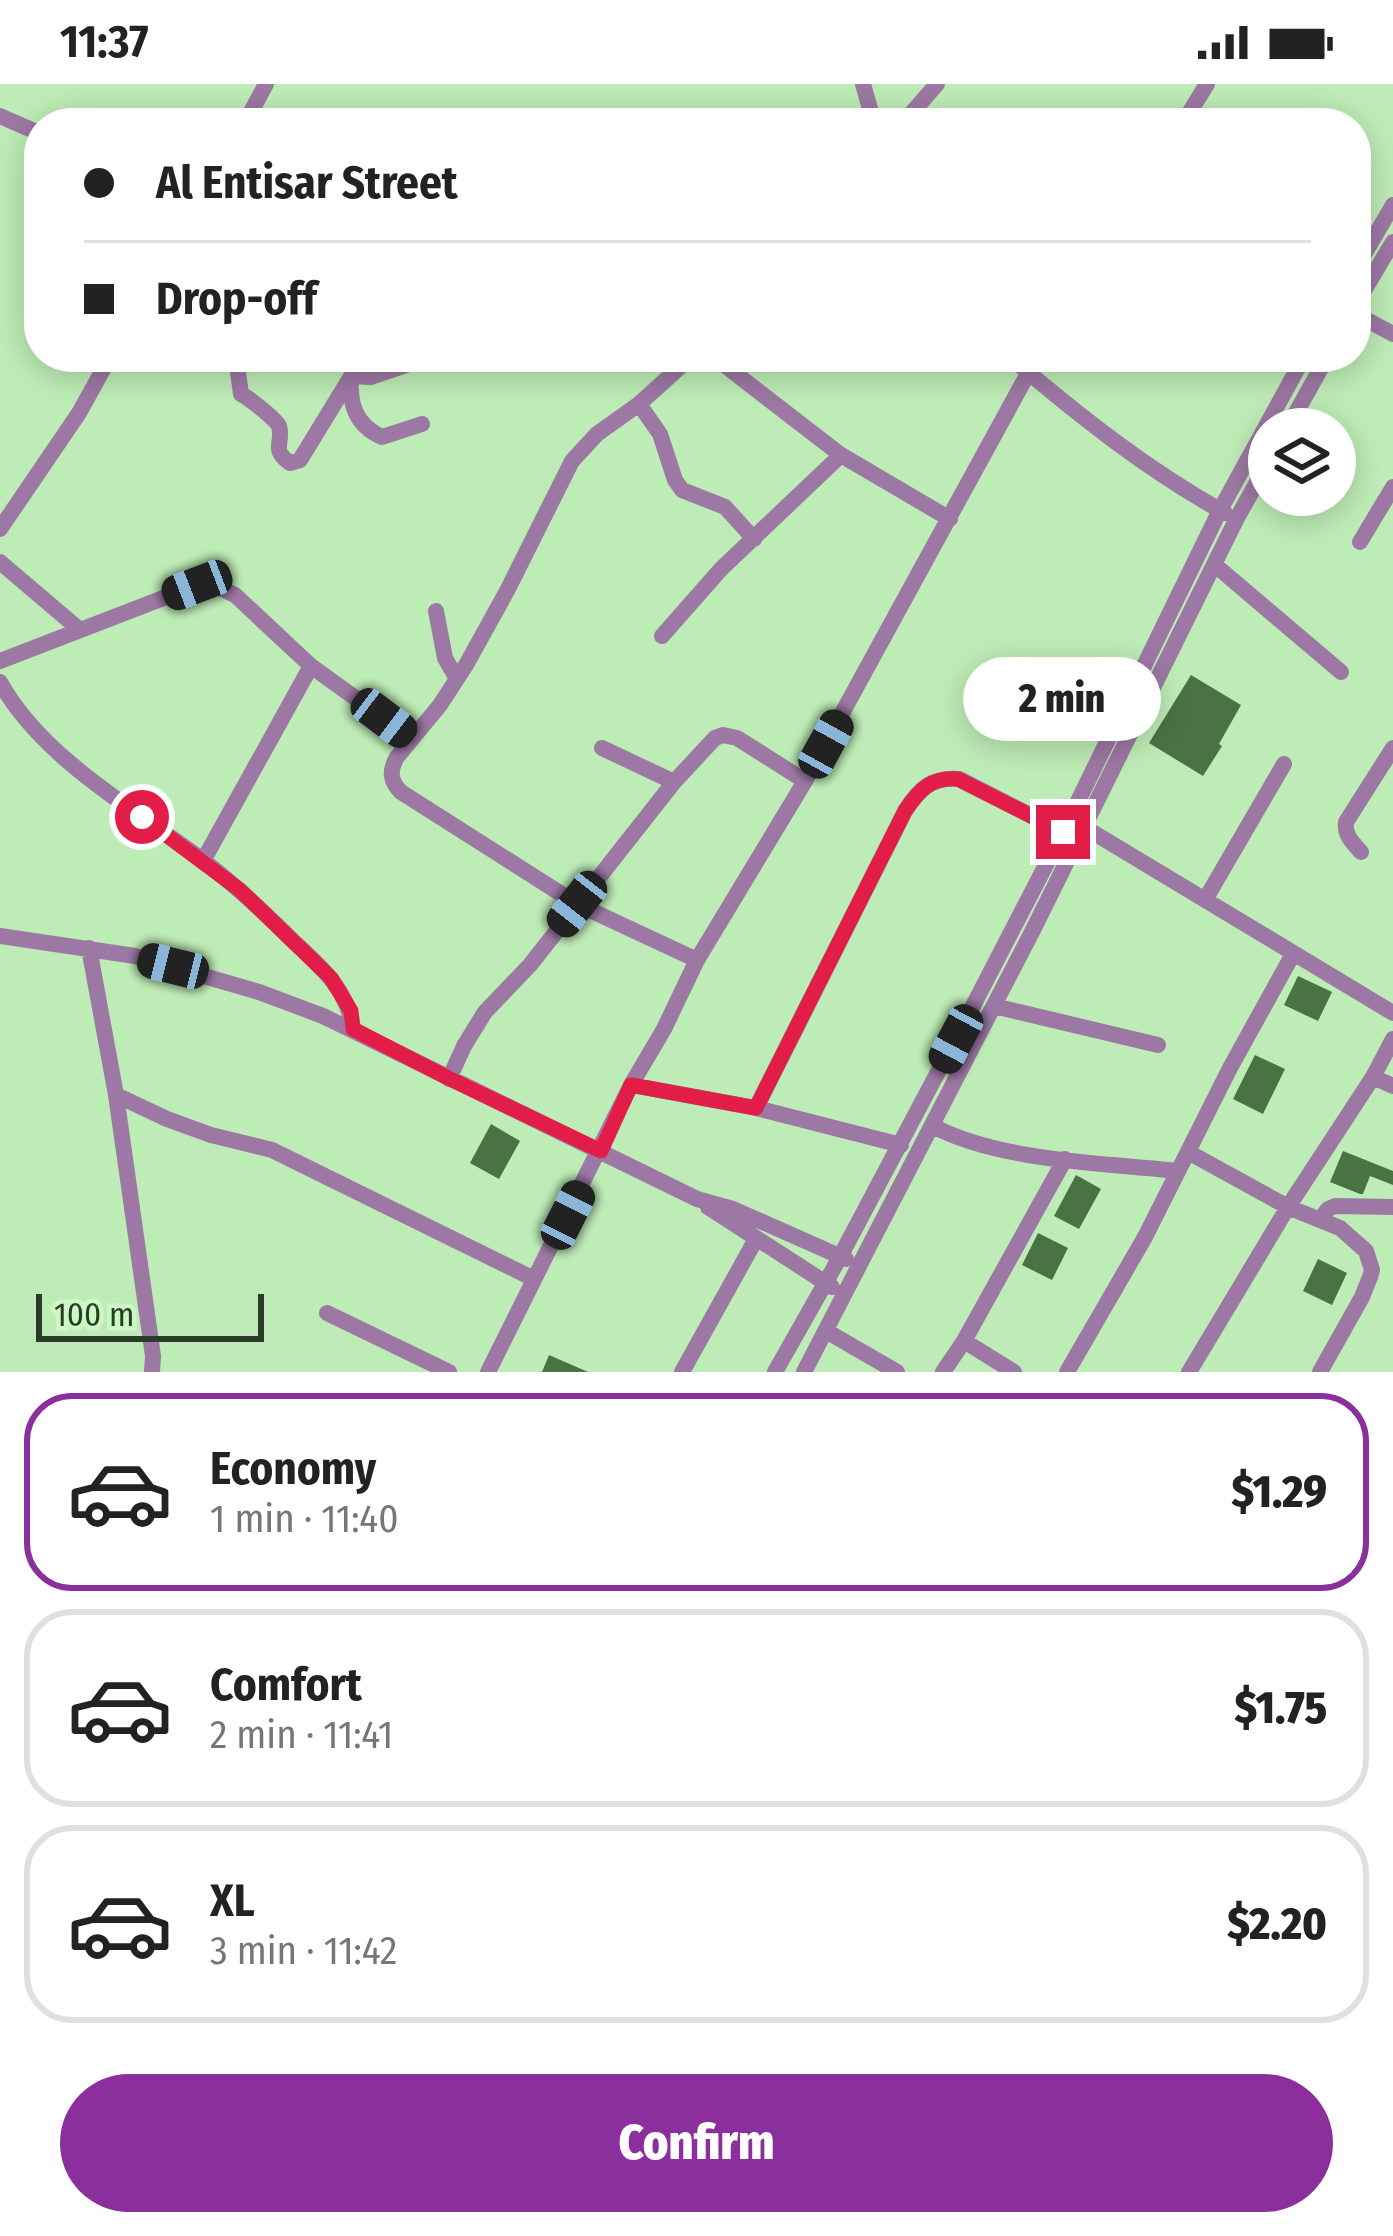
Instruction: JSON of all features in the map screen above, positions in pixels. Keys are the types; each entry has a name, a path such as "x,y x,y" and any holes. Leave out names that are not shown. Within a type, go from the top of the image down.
{"street":[{"path":"916,108 937,84"},
{"path":"1371,243 1393,206"},
{"path":"1371,279 1393,242"},
{"path":"0,529 80,413 102,372"},
{"path":"238,372 242,394 279,424 278,449 290,463 300,460 353,372"},
{"path":"351,376 386,372"},
{"path":"674,372 597,434 572,461 457,680 392,766 394,785 401,792 577,904 697,960"},
{"path":"733,372 841,455 950,519"},
{"path":"488,1372 697,960 805,782 1028,372"},
{"path":"1039,372 1119,447 1229,514"},
{"path":"775,1372 901,1145 1229,514 1297,372"},
{"path":"1298,408 1318,372"},
{"path":"351,376 353,408 368,431 382,437 422,424"},
{"path":"639,404 665,446 682,490 725,507 754,539"},
{"path":"662,636 721,569 841,455"},
{"path":"1360,542 1393,487"},
{"path":"804,1372 1215,565 1229,514 1248,488"},
{"path":"0,562 80,630"},
{"path":"1215,565 1341,672"},
{"path":"0,661 205,583 235,595 311,666 412,740"},
{"path":"436,611 445,658 457,680"},
{"path":"203,861 311,666"},
{"path":"0,682 26,718 70,763 254,903 331,978 351,1011 353,1029"},
{"path":"448,1078 485,1012 530,965 709,743 723,735 737,738 805,782"},
{"path":"602,748 674,782"},
{"path":"1361,852 1345,830 1346,822 1393,748"},
{"path":"1205,900 1284,764"},
{"path":"756,1108 905,811 929,782 958,779 1063,832"},
{"path":"1084,826 1393,1013"},
{"path":"0,936 135,956 259,992 353,1029 697,1199 844,1292"},
{"path":"89,948 116,1095 154,1357 152,1372"},
{"path":"1067,1372 1145,1237 1293,954"},
{"path":"994,1006 1158,1045"},
{"path":"1190,1372 1393,1039"},
{"path":"1373,1077 1393,1086"},
{"path":"631,1085 756,1108 901,1145"},
{"path":"116,1095 211,1135 272,1150 534,1279"},
{"path":"933,1126 975,1143 1026,1154 1178,1171"},
{"path":"1188,1152 1288,1207 1340,1228 1366,1251 1372,1270 1362,1298 1320,1372"},
{"path":"943,1372 1065,1159"},
{"path":"697,1199 733,1209 860,1264"},
{"path":"1320,1220 1335,1206 1393,1207"},
{"path":"682,1372 756,1239"},
{"path":"327,1313 449,1372"},
{"path":"826,1331 897,1372"},
{"path":"964,1341 1014,1372"}],"building":[{"path":"1191,675 1241,705 1203,776 1149,743"},
{"path":"1298,976 1332,992 1318,1021 1284,1005"},
{"path":"1255,1055 1285,1069 1263,1114 1233,1099"},
{"path":"491,1124 520,1141 499,1179 470,1163"},
{"path":"1343,1151 1393,1171 1393,1185 1370,1176 1360,1194 1330,1182"},
{"path":"1076,1175 1101,1189 1079,1229 1054,1216"},
{"path":"1038,1233 1068,1248 1052,1280 1022,1265"},
{"path":"1318,1259 1347,1273 1332,1305 1303,1291"},
{"path":"549,1355 588,1372 542,1372"}],"route":[{"path":"142,817 240,890 331,978 351,1011 353,1029 601,1151 631,1085 756,1108 905,811 929,782 958,779 1063,832"}]}
